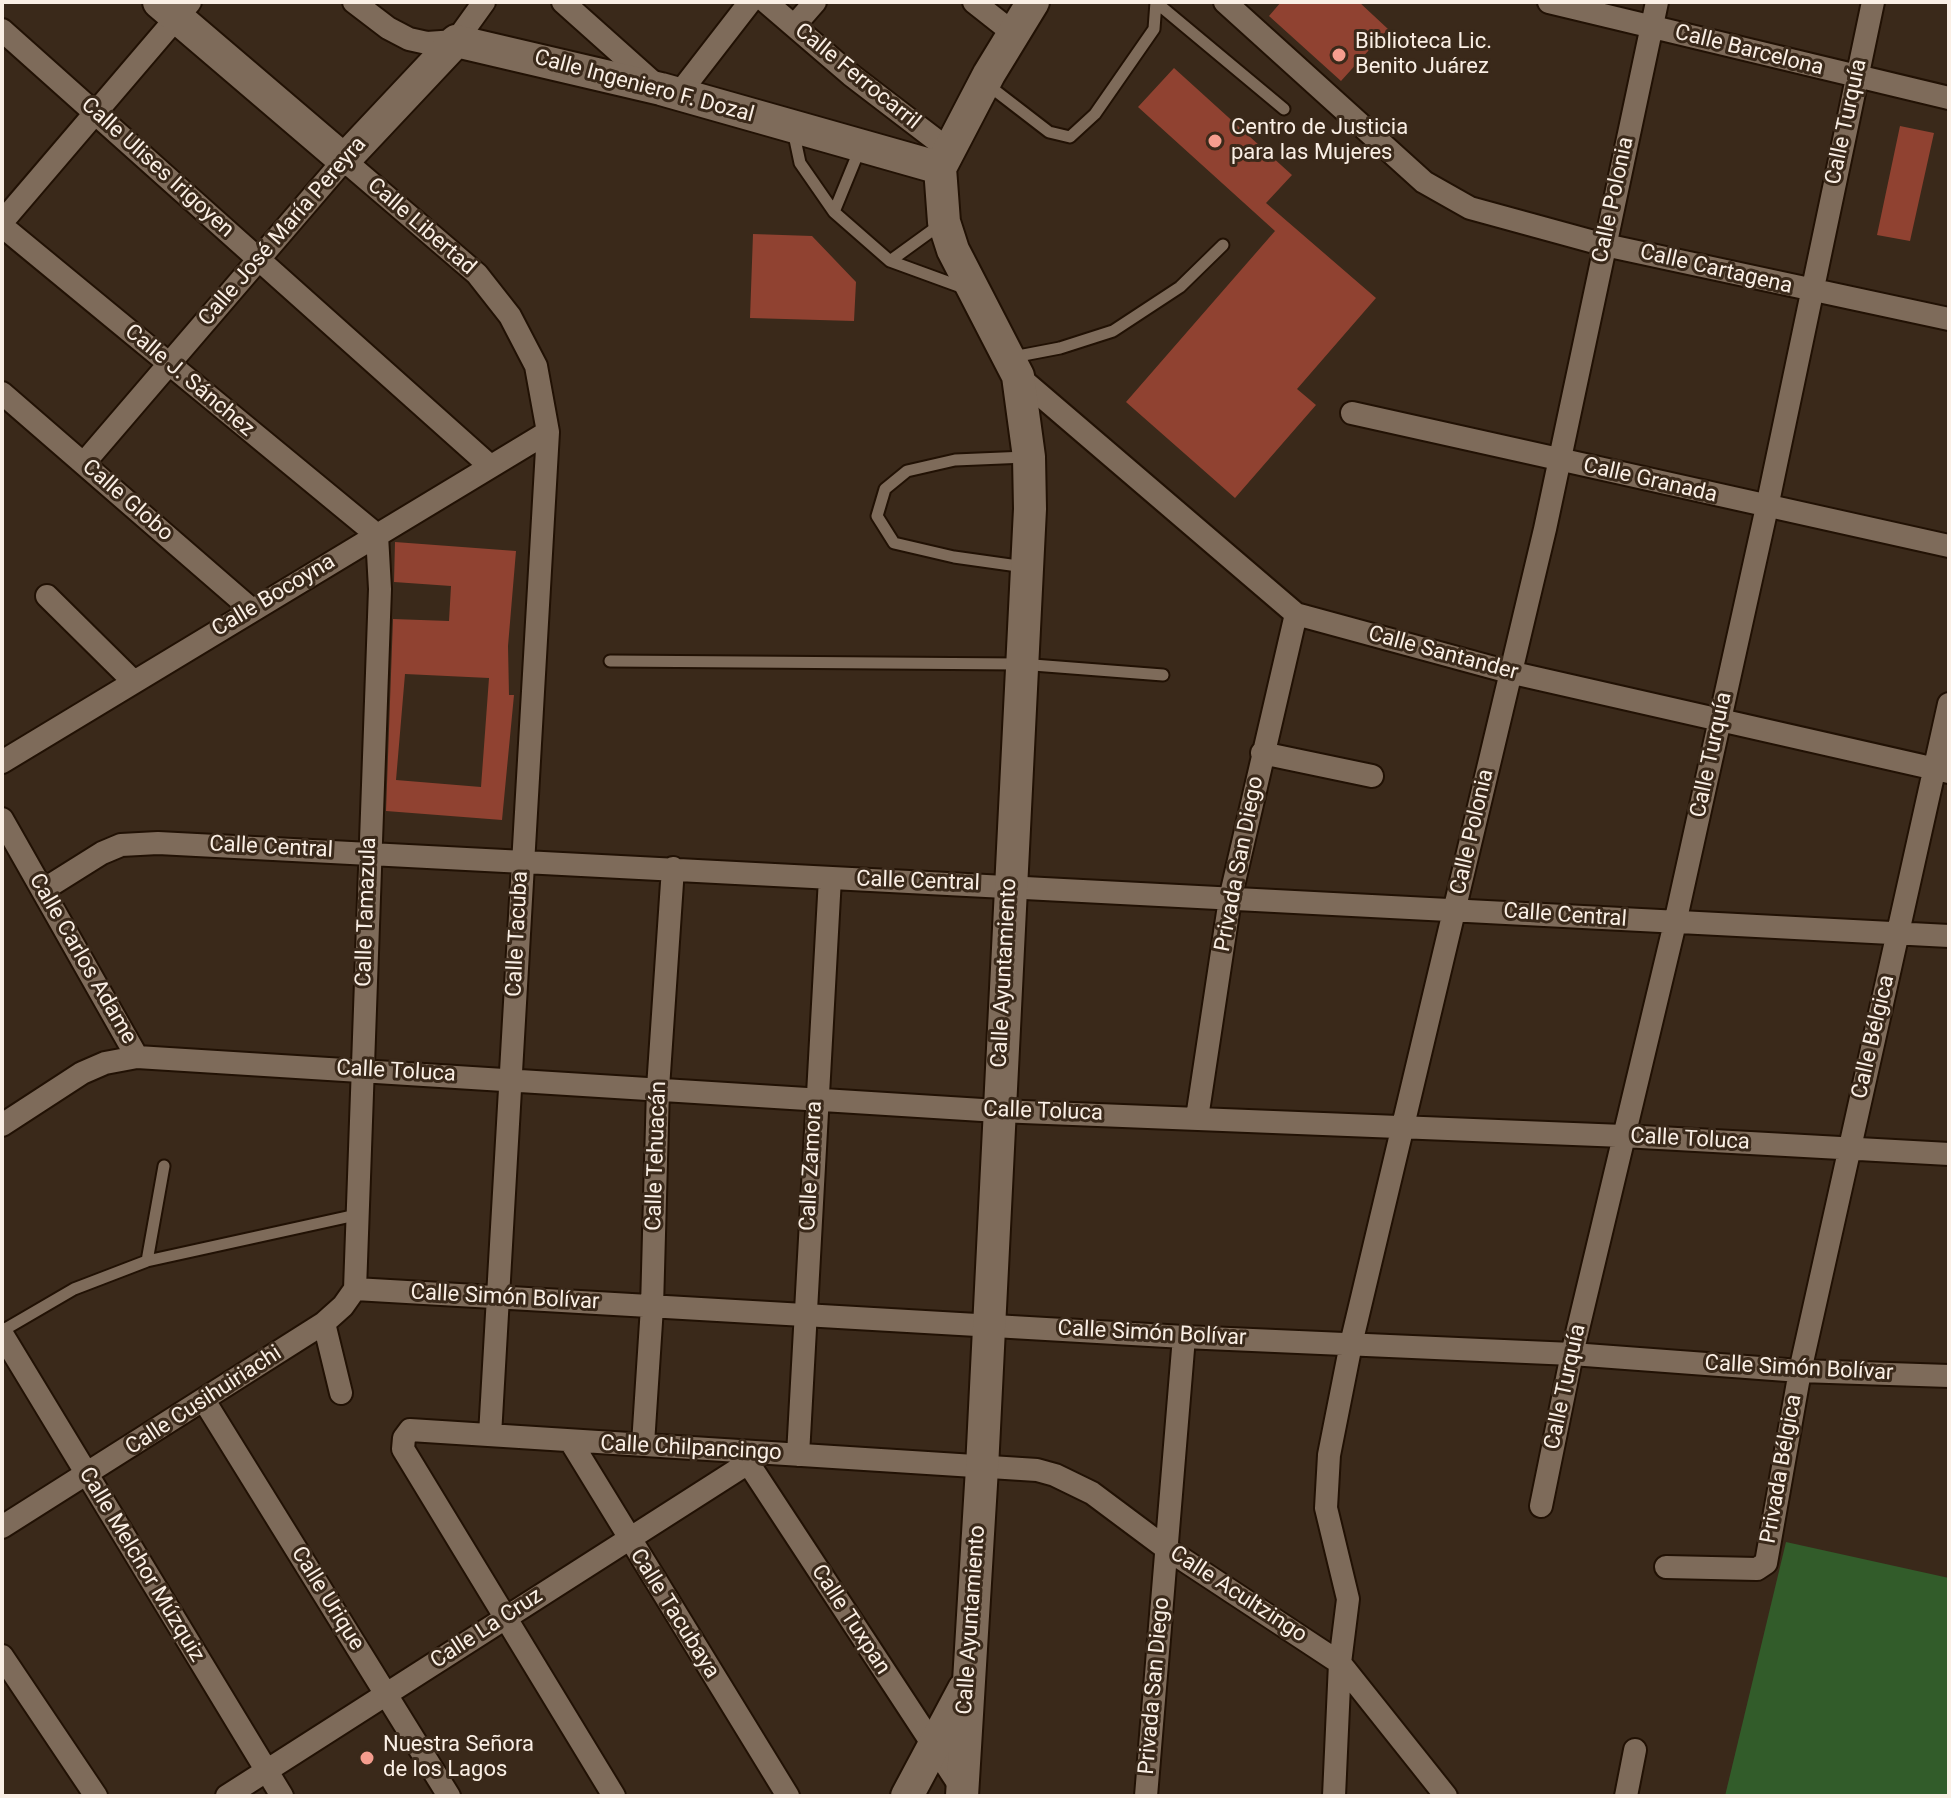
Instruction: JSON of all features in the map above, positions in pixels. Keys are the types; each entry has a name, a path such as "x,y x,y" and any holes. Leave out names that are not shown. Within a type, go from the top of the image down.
{"main road":[{"path":"945,159 1012,32 1033,2"},
{"name":"Calle Libertad","path":"175,7 344,160"},
{"name":"Calle Ingeniero F. Dozal","path":"456,41 670,92 862,145 945,159"},
{"name":"Calle José María Pereyra","path":"344,160 456,41"},
{"name":"Calle Ayuntamiento","path":"945,159 944,222 971,290 1013,367 1029,457 982,1468 962,1792"},
{"path":"907,1796 968,1681"}],"street":[{"name":"Calle Ingeniero F. Dozal","path":"354,2 388,28 409,39 456,41"},
{"name":"Calle José María Pereyra","path":"456,41 484,2"},
{"path":"563,2 670,92 750,2"},
{"name":"Calle Ferrocarril","path":"766,2 945,159"},
{"path":"794,26 815,2"},
{"path":"974,2 1012,32"},
{"name":"Calle Cartagena","path":"1225,2 1424,182 1470,208 1605,245 1811,292 1949,319"},
{"name":"Calle Barcelona","path":"1549,2 1949,98"},
{"name":"Calle Polonia","path":"1334,1796 1340,1663 1348,1599 1328,1520 1325,1485 1351,1344 1545,529 1557,459 1657,2"},
{"name":"Calle Turquía","path":"1541,1506 1572,1354 1675,923 1767,507 1873,2"},
{"path":"2,224 96,114 175,7"},
{"name":"Calle Ulises Irigoyen","path":"2,30 490,466"},
{"name":"Calle José María Pereyra","path":"84,463 344,160"},
{"name":"Calle Libertad","path":"344,160 477,274 493,292 510,316 536,366 548,432"},
{"name":"Calle J. Sánchez","path":"2,224 377,535"},
{"name":"Calle Santander","path":"1013,367 1296,614 1509,672 1719,722 1942,770"},
{"name":"Calle Globo","path":"2,393 251,609"},
{"name":"Calle Granada","path":"1352,413 1949,546"},
{"name":"Calle Bocoyna","path":"2,762 548,432"},
{"name":"Calle Tacuba","path":"490,1435 548,432"},
{"name":"Calle Tamazula","path":"355,1289 368,852 380,589 377,535"},
{"path":"47,596 133,681"},
{"name":"Privada San Diego","path":"1197,1118 1230,899 1296,614"},
{"name":"Calle Bélgica","path":"1800,1371 1897,933 1942,770 1949,704"},
{"path":"1262,753 1372,776"},
{"name":"Calle Carlos Adame","path":"2,819 137,1057"},
{"name":"Calle Central","path":"43,890 102,853 140,842 1949,936"},
{"name":"Calle Tehuacán","path":"643,1444 652,1307 658,1088 673,868"},
{"name":"Calle Zamora","path":"798,1455 815,1099 830,878"},
{"name":"Calle Toluca","path":"2,1125 82,1073 105,1063 137,1057 998,1111 1623,1136 1949,1154"},
{"name":"Calle Simón Bolívar","path":"355,1289 1184,1337 1572,1354 1800,1371 1949,1376"},
{"name":"Calle Cusihuiriachi","path":"2,1527 205,1402 324,1323 343,1306 355,1289"},
{"path":"324,1323 341,1393"},
{"name":"Calle Melchor Múzquiz","path":"2,1332 282,1796"},
{"name":"Privada San Diego","path":"1146,1796 1184,1337"},
{"name":"Privada Bélgica","path":"1666,1567 1757,1569 1766,1563 1800,1371"},
{"name":"Calle Urique","path":"205,1402 449,1796"},
{"name":"Calle Chilpancingo","path":"506,1617 403,1449 404,1438 415,1429 571,1442 643,1444 744,1457 798,1455 982,1468"},
{"name":"Calle Tacubaya","path":"571,1442 627,1539 785,1790"},
{"name":"Calle La Cruz","path":"227,1796 627,1539 744,1457"},
{"name":"Calle Tuxpan","path":"744,1457 962,1792"},
{"name":"Calle Acultzingo","path":"982,1468 1037,1470 1074,1482 1167,1549 1340,1663 1446,1796"},
{"path":"506,1617 614,1796"},
{"path":"2,1656 96,1796"},
{"path":"1626,1796 1635,1750"}],"lane":[{"path":"984,83 1049,132 1070,137 1095,114 1154,29 1157,3"},
{"path":"1157,3 1284,109"},
{"path":"792,126 800,163 834,212 890,261 971,290"},
{"path":"834,212 862,145"},
{"path":"890,261 944,222"},
{"path":"1013,367 1113,331 1180,287 1223,245"},
{"path":"1026,567 954,557 894,543 877,516 885,489 907,471 955,460 1029,457"},
{"path":"610,661 1020,664 1163,675"},
{"path":"147,1261 164,1166"},
{"path":"2,1332 74,1289 147,1261 356,1215"}],"green space":[{"path":"1786,1542 1949,1578 1949,1796 1725,1796"}],"building":[{"name":"Biblioteca Lic. Benito Juárez","path":"1281,2 1359,2 1388,29 1341,81 1269,16"},
{"path":"1174,68 1292,175 1266,203 1376,298 1297,389 1316,405 1235,498 1126,402 1275,231 1138,107"},
{"path":"1900,126 1934,133 1910,241 1877,235"},
{"path":"753,234 812,236 856,282 854,321 750,318"},
{"path":"395,542 516,551 508,646 509,695 514,695 502,820 386,811 393,619 449,621 451,586 394,582","holes":["405,674 489,678 481,787 396,780"]}],"place":[{"name":"Biblioteca Lic. Benito Juárez","path":"1339,55"},
{"name":"Centro de Justicia para las Mujeres","path":"1215,141"},
{"name":"Nuestra Señora de los Lagos","path":"367,1758"}]}
